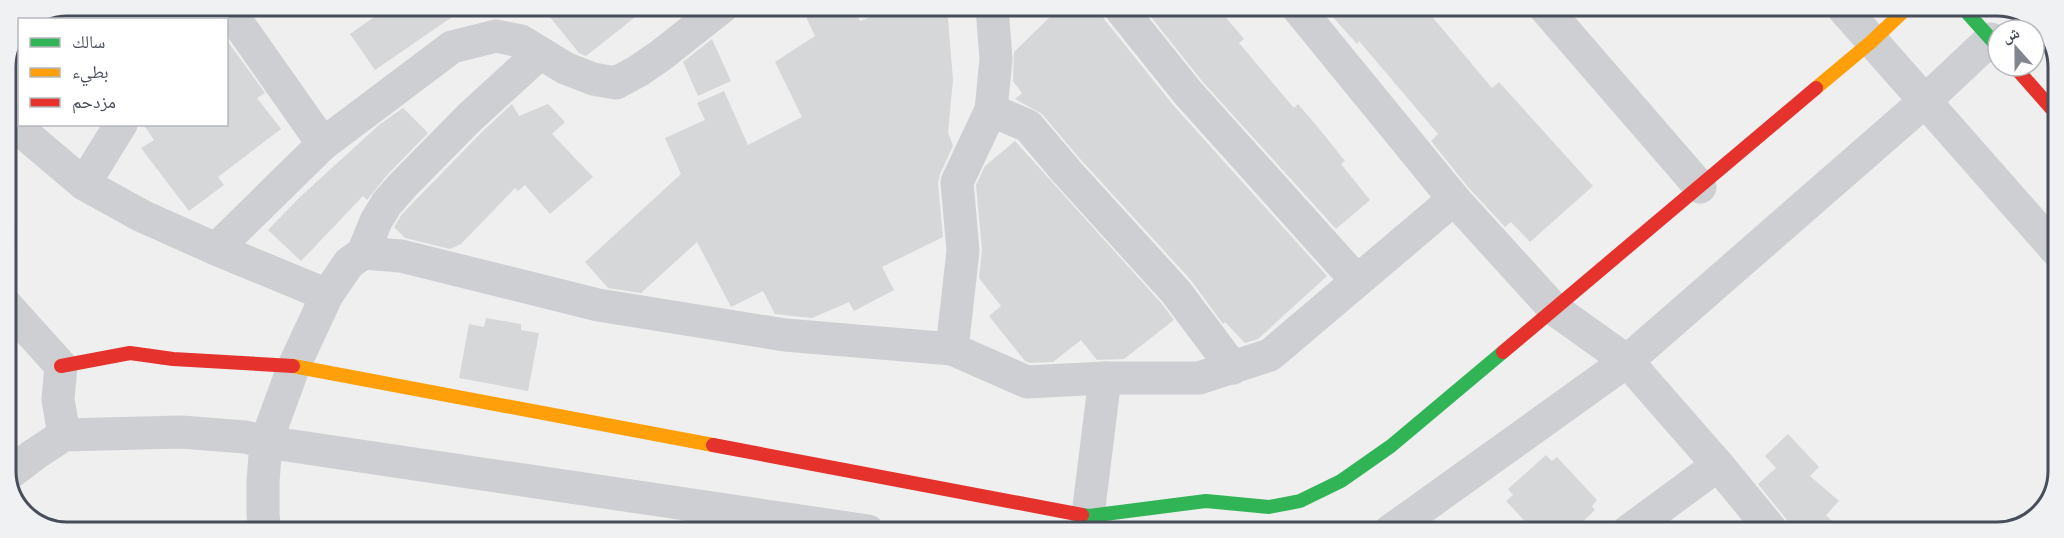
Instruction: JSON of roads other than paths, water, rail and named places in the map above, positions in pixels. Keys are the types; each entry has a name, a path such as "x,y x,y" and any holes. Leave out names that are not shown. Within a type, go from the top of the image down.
{"street":[{"path":"216,249 323,144 452,47 496,36 520,41 565,68 593,79 616,83 639,71 710,16"},
{"path":"951,350 963,251 957,182 991,110 996,59 993,16"},
{"path":"1126,16 1188,93 1358,281"},
{"path":"1304,16 1454,199 1554,309 1627,361 1765,522"},
{"path":"1552,16 1700,187"},
{"path":"1850,16 2047,240"},
{"path":"1093,522 1206,501 1269,507 1300,501 1341,481 1391,446 1700,187 1899,16"},
{"path":"1970,16 1986,33"},
{"path":"229,17 323,144"},
{"path":"1403,522 1627,361 1986,50"},
{"path":"260,522 266,442 294,366 327,294 349,263 363,253 376,221 387,203 402,186 469,118 540,53"},
{"path":"2025,78 2047,104"},
{"path":"991,110 1028,126 1176,292 1233,368"},
{"path":"16,125 84,184 142,216 327,294"},
{"path":"84,184 120,126"},
{"path":"363,253 401,256 598,305 785,335 951,350 1027,382 1105,378 1199,378 1270,355 1454,199"},
{"path":"17,317 61,366 58,399 64,435"},
{"path":"61,366 130,353 173,359 294,366 1083,522"},
{"path":"1088,522 1105,378"},
{"path":"17,467 64,435 181,432 245,437 266,442 807,522"},
{"path":"1641,522 1718,465"}]}
